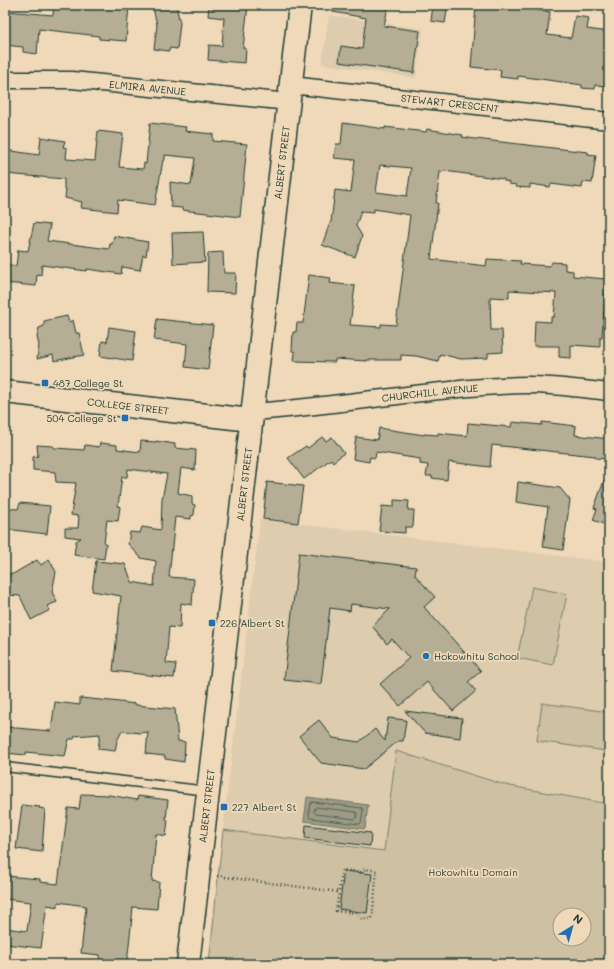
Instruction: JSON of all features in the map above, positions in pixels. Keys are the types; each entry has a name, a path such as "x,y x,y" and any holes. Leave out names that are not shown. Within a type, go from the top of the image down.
{"main road":[{"name":"ALBERT STREET","path":"188,964 300,5"},
{"name":"COLLEGE STREET","path":"5,392 251,416"}],"street":[{"name":"ELMIRA AVENUE","path":"5,80 72,80 290,93"},
{"name":"STEWART CRESCENT","path":"290,93 609,121"},
{"name":"CHURCHILL AVENUE","path":"251,416 474,388 529,385 609,392"}],"lane":[{"path":"5,767 209,791"}],"path":[{"path":"364,869 377,871 372,919 360,918 356,913 336,911 339,892 342,870 361,872 364,869"},
{"path":"214,875 339,892"}],"shaded area":[{"path":"329,15 423,29 416,78 322,64"},
{"name":"Hokowhitu School","path":"260,519 609,562 609,804 505,785 396,751 384,851 223,830"}],"green space":[{"path":"532,587 567,594 553,665 517,658"},
{"path":"542,703 609,712 609,729 606,751 537,741"},
{"name":"Hokowhitu Domain","path":"396,751 505,785 609,804 609,964 209,964 223,830 384,851"}],"water":[{"path":"307,797 368,805 365,829 304,821"}],"building":[{"path":"54,5 129,6 126,41 99,39 99,36 39,29 37,54 23,52 23,47 5,45 5,11 53,15"},
{"path":"176,5 180,23 177,49 170,48 169,51 154,49 157,25 153,8"},
{"path":"209,5 248,5 243,48 246,49 245,63 208,60 209,45 222,46 224,18 208,16"},
{"path":"334,5 377,5 388,7 384,26 420,31 414,73 339,62 341,46 362,49 366,18 333,12"},
{"path":"433,5 448,5 445,23 431,21"},
{"path":"476,5 504,5 550,12 547,35 571,38 575,16 589,18 587,29 609,32 607,86 595,85 595,89 582,88 582,85 518,76 518,79 500,77 501,70 471,67"},
{"path":"150,123 186,127 185,131 213,134 213,141 247,144 240,217 182,210 182,208 171,207 170,182 191,185 195,158 165,155 155,205 118,200 117,212 81,208 82,202 65,198 66,189 64,189 64,179 5,174 5,150 39,155 41,137 65,141 63,147 67,148 66,159 95,161 98,131 123,134 119,167 143,169 144,163 146,164"},
{"path":"343,123 385,129 385,127 426,132 427,129 463,135 462,137 475,139 588,152 588,154 596,155 592,183 583,182 582,188 551,184 550,187 530,184 530,188 516,187 516,185 509,184 509,182 504,181 504,179 444,171 440,172 436,203 438,203 431,259 486,266 487,259 521,261 520,264 550,266 552,262 565,263 565,270 573,271 573,276 606,279 600,347 571,345 571,358 559,357 559,346 534,346 535,321 551,322 551,317 554,317 556,293 509,290 509,298 490,297 491,330 502,330 503,352 488,353 488,358 461,359 440,354 438,361 416,356 401,355 401,360 367,361 335,359 335,362 294,361 295,352 292,351 293,332 296,332 297,323 303,323 309,275 331,278 330,283 355,286 350,325 381,327 381,324 396,325 410,215 374,209 374,212 361,211 356,226 362,236 355,257 322,245 331,222 335,190 351,192 355,160 334,158 336,144 341,144","holes":["380,165 411,168 407,196 376,192"]},
{"path":"34,223 50,225 47,241 109,249 114,236 148,242 146,256 143,255 140,270 122,267 121,274 42,265 41,275 37,274 36,286 5,283 5,264 16,266 18,250 28,251"},
{"path":"203,232 205,262 173,264 172,233"},
{"path":"223,252 224,273 236,273 235,293 207,292 208,253"},
{"path":"67,316 69,322 73,320 76,333 79,333 84,355 54,361 53,355 37,359 39,345 37,337 39,328 44,326 44,321"},
{"path":"157,319 213,325 208,370 185,367 187,344 154,340"},
{"path":"109,327 136,331 132,361 100,356 102,341 107,342"},
{"path":"512,422 542,425 542,422 576,426 575,435 609,439 609,459 595,458 595,456 492,445 490,467 449,462 447,480 426,476 428,465 420,464 420,459 376,452 375,458 370,457 369,462 353,459 356,437 377,440 379,428 424,435 438,435 438,433 467,436 468,423 511,427"},
{"path":"322,437 326,441 332,437 344,453 333,462 331,459 304,479 288,458 306,446 308,448"},
{"path":"141,441 156,441 175,444 175,448 196,450 195,470 181,468 178,493 192,496 192,504 195,505 194,515 191,516 191,519 175,517 169,577 194,579 192,605 181,603 180,628 169,627 166,663 176,664 174,678 113,671 121,596 92,591 96,561 125,564 132,582 154,586 156,561 141,558 128,544 130,532 140,533 142,527 161,530 162,499 167,474 128,469 127,477 122,477 118,506 120,507 118,521 107,520 104,543 106,544 104,559 74,555 76,541 81,538 65,536 65,528 78,528 79,516 71,515 76,483 56,482 55,472 33,470 33,457 38,456 37,445 84,450 85,445 99,447 100,443 117,445 117,449 140,452"},
{"path":"608,470 609,526 593,520 597,509 594,508"},
{"path":"267,482 303,486 298,523 263,519"},
{"path":"518,482 560,488 570,500 563,550 543,547 548,507 516,502"},
{"path":"394,500 409,501 408,510 414,510 413,527 405,527 405,533 379,531 382,506 394,507"},
{"path":"20,503 50,506 47,534 5,529 5,508 18,509"},
{"path":"299,553 416,567 415,575 435,597 424,607 481,671 468,682 476,691 453,711 427,682 400,706 380,684 409,658 392,639 387,644 372,626 390,609 351,604 350,611 330,608 321,684 284,680"},
{"path":"49,559 56,572 52,592 57,602 47,606 50,610 31,620 20,596 5,595 5,573 13,574 37,560 41,565"},
{"path":"80,698 175,709 178,741 185,742 184,762 165,759 165,756 146,754 148,732 141,733 122,731 117,741 115,751 98,749 100,734 75,736 74,739 69,739 65,756 26,752 26,755 5,753 5,727 51,731 55,702 80,705"},
{"path":"405,711 462,718 460,738 425,733"},
{"path":"388,718 406,720 403,741 398,741 364,769 321,763 299,736 319,720 333,738 359,742 375,729 385,741"},
{"path":"81,794 109,795 137,800 138,796 168,800 166,836 156,834 152,881 159,882 157,909 133,907 127,964 99,964 100,955 81,953 86,906 58,902 58,907 47,905 41,948 5,944 5,928 27,931 31,902 5,899 5,876 40,879 40,882 58,884 68,808 79,809"},
{"path":"22,805 45,809 42,852 16,849"},
{"path":"306,825 371,833 370,846 305,838"},
{"path":"344,871 372,874 367,913 339,909"}],"place":[{"name":"487 College St","path":"45,383"},
{"name":"504 College St","path":"125,418"},
{"name":"226 Albert St","path":"212,623"},
{"name":"Hokowhitu School","path":"426,656"},
{"name":"227 Albert St","path":"224,807"}]}
